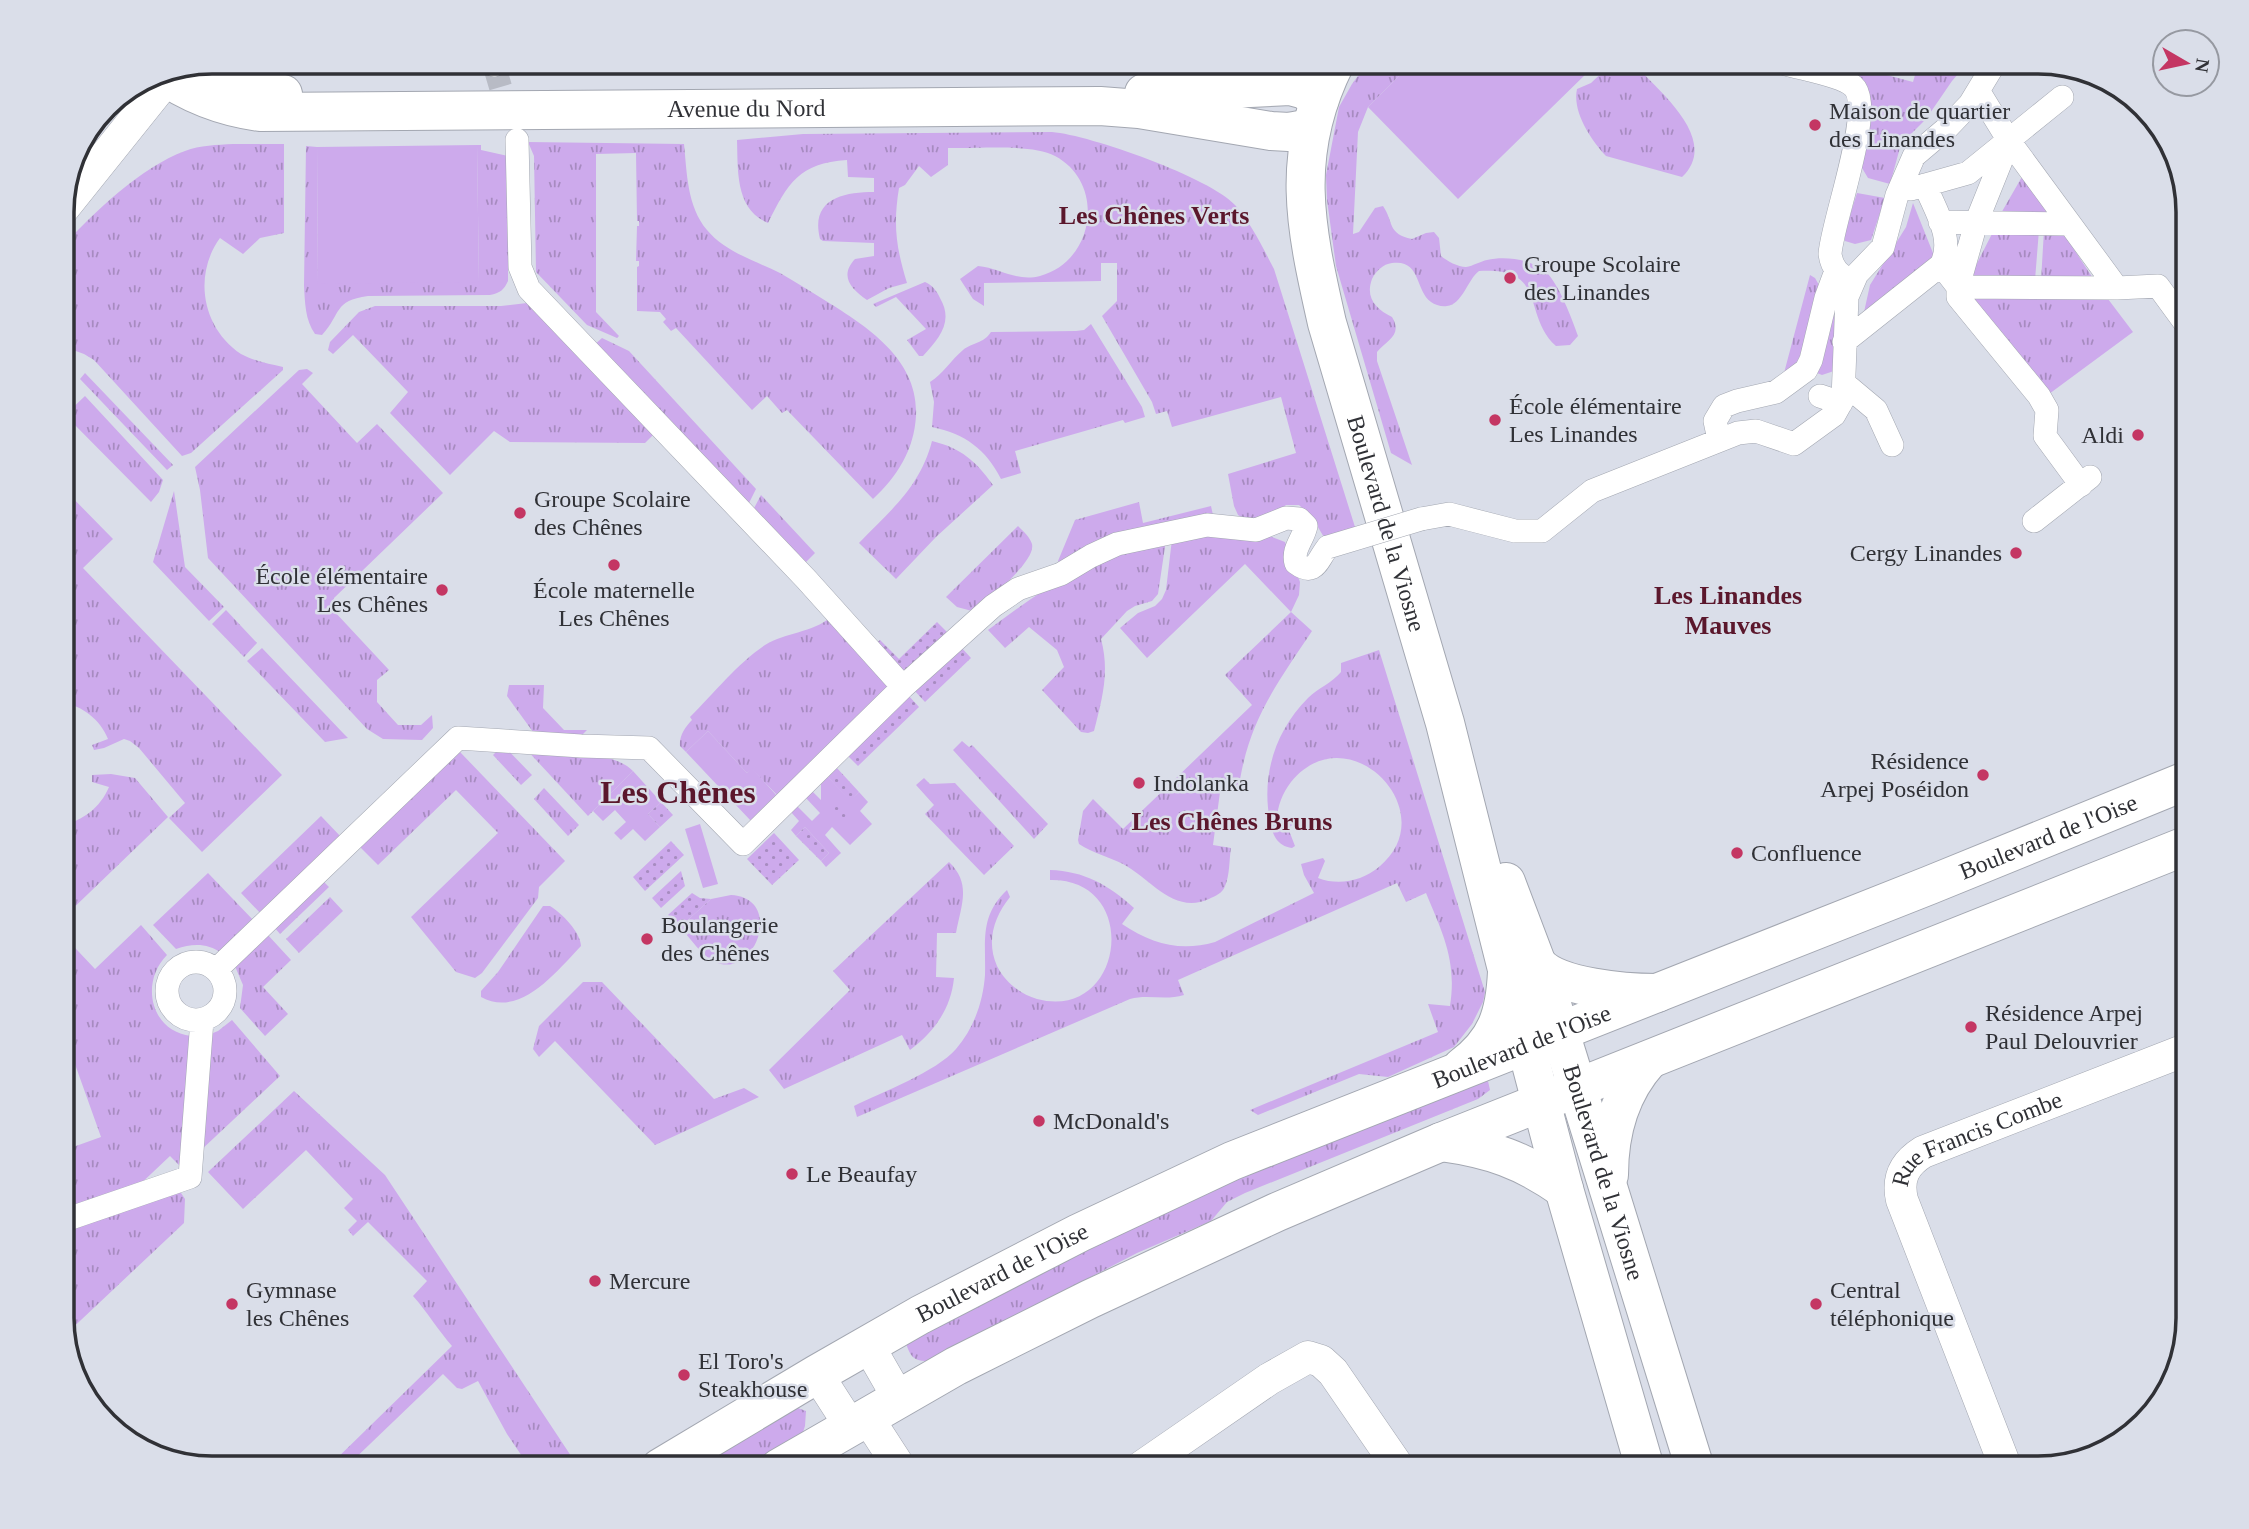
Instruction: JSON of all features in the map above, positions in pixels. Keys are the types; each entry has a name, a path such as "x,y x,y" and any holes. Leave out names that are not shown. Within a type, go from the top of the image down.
{"main road":[{"name":"Avenue du Nord","path":"199,74 254,89 306,96 1169,93 1304,102"},
{"path":"1304,102 1326,74"},
{"name":"Boulevard de la Viosne","path":"1304,102 1304,188 1311,245 1327,323 1445,723 1543,1038 1577,1088 1691,1456"},
{"name":"Boulevard de l'Oise","path":"680,1456 920,1315 1079,1233 1221,1167 2176,784"},
{"path":"800,1456 956,1366 1090,1299 1278,1212 1441,1142 2176,850"},
{"path":"1451,1075 1484,1048 1491,1038 1522,968 1545,972 1596,988 1657,993"},
{"name":"Boulevard de la Viosne","path":"1543,1038 1541,1103 1642,1456"},
{"path":"1609,1194 1611,1145 1619,1109 1627,1089 1649,1060"},
{"path":"1441,1142 1508,1156 1538,1171 1564,1189"}],"street":[{"path":"1819,391 1844,342 1847,297 1844,276 1831,264 1830,247 1852,183 1861,108 1859,94 1851,83 1820,74"},
{"path":"216,970 458,738 649,748 743,844 903,687 993,606 1018,589 1061,574 1117,544 1207,525 1256,530 1286,518 1294,518 1306,526 1295,552 1296,563 1306,569 1315,566 1328,547 1421,519 1449,514 1515,531 1542,531 1592,491 1738,433 1756,431 1794,444 1834,415 1806,370 1811,360 1826,298 1844,276 1857,274 1883,247 1893,191 1914,156 1947,128 1979,92 1989,74"},
{"path":"75,195 176,79"},
{"path":"1979,92 2009,141 2117,288"},
{"path":"1893,191 1968,173 2062,97"},
{"path":"517,140 520,267 528,289 806,579 903,687"},
{"path":"2009,141 1976,223 1958,286 1958,297 2039,396 2047,410 2045,436 2085,481 2034,521"},
{"path":"1844,342 1941,265 1947,248 1925,185"},
{"path":"1940,222 2070,224"},
{"path":"1941,265 1958,286"},
{"path":"1958,286 2158,286 2176,311"},
{"path":"1719,440 1716,421 1724,406 1776,392 1819,391 1876,410 1892,444"},
{"path":"199,962 216,970 224,984 225,996 216,1012 202,1020 189,1020 174,1011 166,995 167,983 177,968 187,963 199,962"},
{"path":"74,1217 190,1177 202,1020"},
{"name":"Rue Francis Combe","path":"2001,1456 1902,1200 1900,1190 1904,1168 1923,1152 2176,1054"},
{"path":"867,1345 872,1414 895,1456"},
{"path":"1157,1456 1269,1379 1308,1357 1321,1361 1333,1372 1391,1456"},
{"path":"817,1374 872,1414"}],"green space":[{"path":"1359,74 1401,74 1368,107 1358,132 1353,234 1359,232 1375,208 1383,206 1398,234 1412,239 1434,232 1439,238 1441,256 1456,265 1466,267 1502,258 1533,264 1546,272 1556,285 1578,336 1570,345 1556,346 1539,320 1531,295 1516,277 1501,272 1479,271 1457,301 1452,305 1439,306 1426,297 1413,270 1408,266 1392,263 1380,268 1372,279 1371,297 1381,310 1392,317 1396,328 1392,337 1377,352 1377,361 1412,465 1391,453 1336,266 1326,175 1339,107"},
{"path":"1401,74 1586,74 1458,199 1368,107"},
{"path":"1600,74 1644,74 1669,100 1690,131 1694,147 1692,162 1682,177 1606,156 1589,134 1577,107 1577,89 1591,83"},
{"path":"1854,74 1883,74 1913,82 1915,74 1958,74 1926,119 1901,144 1890,184 1868,178 1862,168"},
{"path":"1052,132 1120,149 1177,171 1222,194 1241,212 1274,269 1355,527 1325,539 1312,517 1299,505 1286,505 1273,515 1246,520 1238,515 1228,474 1296,453 1281,397 1172,427 1167,411 1156,414 1152,402 1102,316 1117,301 1117,263 1101,263 1101,281 984,283 984,306 973,299 960,279 978,266 1016,276 1040,276 1059,268 1073,255 1082,239 1087,220 1087,202 1082,184 1071,168 1055,156 1032,149 948,148 948,165 931,177 919,166 905,185 899,188 897,201 897,236 907,283 889,288 867,300 852,287 848,271 855,259 874,256 874,243 823,241 820,239 818,225 820,215 832,200 851,194 874,192 874,178 848,177 847,160 817,165 789,186 768,223 757,217 749,208 740,188 737,140 803,134"},
{"path":"528,142 684,144 687,178 695,211 714,238 732,250 780,273 842,311 874,334 900,362 915,396 915,428 903,462 882,491 873,499 787,410 782,413 767,396 752,410 676,328 671,331 663,322 666,319 660,312 637,311 639,261 636,261 639,221 636,153 596,154 596,312 619,336 617,338 587,325 536,272 534,156"},
{"path":"284,144 284,233 260,238 243,254 220,238 206,268 204,284 210,316 228,343 241,354 283,367 283,370 191,453 182,456 94,360 74,350 74,235 135,179 168,158 191,149"},
{"path":"477,145 481,145 481,150 508,156 508,281 503,289 490,295 357,298 339,309 322,335 315,334 307,317 304,286 306,146 317,147 318,283 479,281"},
{"path":"477,145 479,282 318,284 317,147"},
{"path":"2023,175 2051,217 2000,215"},
{"path":"1857,193 1885,198 1871,240 1855,244 1845,241 1844,234"},
{"path":"1913,203 1935,258 1864,312 1870,285 1906,227"},
{"path":"1995,228 2039,230 2035,280 1970,277"},
{"path":"2044,230 2062,231 2096,283 2041,281"},
{"path":"1810,275 1819,285 1803,352 1798,363 1784,373"},
{"path":"925,282 939,295 944,307 945,322 934,343 923,356 919,356 907,340 926,329 896,297 876,307 873,304"},
{"path":"1966,293 2108,299 2133,332 2049,394"},
{"path":"527,303 656,432 645,443 510,442 494,431 450,475 390,413 408,392 353,335 333,354 328,350 330,342 359,312 375,306 501,306"},
{"path":"1832,307 1836,320 1834,371 1822,375 1817,373"},
{"path":"1091,324 1142,407 1145,417 1125,423 1123,420 1015,451 1021,473 1001,479 989,459 973,444 955,434 932,427 934,402 930,382 967,347 985,339 991,332 1076,331 1084,330"},
{"path":"602,338 629,351 756,489 747,507 593,346"},
{"path":"307,369 313,373 302,384 357,443 377,424 443,493 334,598 334,611 389,670 377,680 377,702 398,725 421,725 432,715 433,728 422,740 383,739 367,729 208,558 195,467 299,370"},
{"path":"85,373 173,465 167,470 80,379"},
{"path":"85,396 163,480 159,492 151,502 74,424 74,406"},
{"path":"932,441 951,447 967,457 993,485 936,537 896,579 859,543 912,485"},
{"path":"174,491 185,567 224,607 209,621 153,562"},
{"path":"761,495 815,553 803,565 752,512"},
{"path":"74,499 113,539 83,568 282,775 202,852 169,818 185,803 139,748 124,739 94,750 92,745 108,739 95,720 76,707"},
{"path":"1139,502 1143,523 1211,506 1213,515 1061,566 1058,561 1075,520"},
{"path":"1018,526 1032,544 1021,568 981,607 972,611 957,607 946,597"},
{"path":"1205,531 1267,535 1285,542 1300,582 1299,595 1291,612 1245,564 1147,658 1120,628 1138,613 1155,606 1162,599 1166,590 1172,539"},
{"path":"1166,540 1158,594 1152,601 1127,611 1101,639 1105,674 1100,708 1094,731 1081,732 1042,690 1064,667 1057,650 1029,627 1005,648 988,630 1083,567 1118,551"},
{"path":"226,610 257,643 244,657 212,624"},
{"path":"1291,612 1312,631 1274,689 1255,726 1242,768 1238,793 1220,792 1213,845 1231,848 1228,877 1222,891 1196,903 1174,899 1123,864 1079,844 1083,811 1093,799 1123,829 1252,705 1225,675"},
{"path":"831,617 890,685 777,795 752,769 747,773 708,731 686,752 680,746 683,732 692,720 690,717 746,660 765,645 816,626"},
{"path":"937,622 950,635 905,678 874,645 880,640 899,659"},
{"path":"959,645 971,658 925,702 913,689"},
{"path":"262,648 348,738 325,742 247,661"},
{"path":"1379,650 1485,992 1472,1024 1454,1047 1388,1077 1359,1074 1258,1115 1250,1110 1438,1032 1428,1004 1450,1006 1452,975 1447,948 1426,893 1406,902 1397,883 1178,980 1184,995 1130,999 857,1117 854,1106 936,1066 962,1041 973,1023 982,995 988,920 998,900 1007,890 1010,897 996,921 992,938 994,957 1000,972 1025,994 1037,999 1067,1000 1089,990 1104,971 1111,947 1110,923 1099,901 1079,885 1050,880 1050,870 1085,876 1115,892 1134,908 1122,924 1144,937 1167,944 1190,946 1215,942 1314,893 1301,864 1323,858 1325,861 1318,878 1334,882 1358,879 1379,867 1397,845 1402,821 1396,797 1382,778 1362,764 1338,758 1314,763 1291,782 1284,792 1277,815 1278,827 1298,821 1288,828 1295,846 1292,848 1283,845 1274,835 1268,804 1268,787 1273,755 1297,711 1312,694 1341,672 1341,663"},
{"path":"509,685 544,685 543,708 564,730 587,730 578,739 536,736 507,696"},
{"path":"908,695 919,707 858,766 846,754"},
{"path":"708,731 747,773 752,768 777,796 751,821 686,752"},
{"path":"962,741 969,747 972,745 1048,824 1034,839 953,750"},
{"path":"503,745 532,775 521,785 493,755"},
{"path":"525,748 597,755 624,764 633,771 588,816"},
{"path":"460,752 565,861 539,887 538,898 482,973 475,978 456,972 411,917 498,833 456,790 378,865 360,847"},
{"path":"836,767 859,792 850,801 827,776"},
{"path":"633,771 661,802 648,814 660,827 645,841 633,829 621,840 614,833 626,822 615,810 603,821 593,811"},
{"path":"111,774 135,778 168,817 74,907 74,821 90,812 101,801 109,787 92,782 92,775"},
{"path":"827,776 850,800 859,792 868,802 860,811 872,824 850,845 832,827 825,835 841,853 826,867 821,861 829,853 805,827 796,836 791,830 799,821 790,811 796,805 812,821 820,813 805,797 811,790 821,800 821,782"},
{"path":"924,778 930,784 955,783 1014,846 984,875 925,814 934,805 916,785"},
{"path":"544,788 579,825 568,836 534,799"},
{"path":"837,798 853,816 844,825 827,807"},
{"path":"661,802 673,815 660,827 648,814"},
{"path":"321,816 342,838 262,915 241,893"},
{"path":"700,824 718,884 703,888 685,829"},
{"path":"805,827 829,853 821,861 796,836"},
{"path":"774,833 799,860 772,885 747,859"},
{"path":"671,841 684,855 645,891 633,877"},
{"path":"949,862 961,878 963,895 956,933 937,933 936,977 954,978 949,1000 940,1019 927,1036 910,1050 902,1035 784,1089 769,1070 850,990 833,971"},
{"path":"681,871 685,886 661,908 652,898"},
{"path":"208,873 255,922 222,953 200,945 176,949 153,925"},
{"path":"323,881 329,887 280,934 274,927"},
{"path":"692,893 700,898 711,899 680,927 668,915"},
{"path":"731,895 747,899 757,909 760,922 752,950 742,960 729,964 710,959 680,927 711,899"},
{"path":"330,897 343,911 299,953 286,939"},
{"path":"543,906 550,906 565,918 578,935 581,946 549,979 523,997 510,1002 496,1002 481,997 481,991 498,972"},
{"path":"141,925 167,955 154,978 154,1004 166,1025 191,1036 181,1167 170,1156 134,1190 74,1210 74,1147 101,1137 74,1061 74,947 95,969"},
{"path":"267,934 291,960 263,987 288,1014 265,1036 240,1008 243,985 234,964"},
{"path":"583,982 602,982 714,1099 744,1088 759,1097 655,1145 555,1041 539,1057 533,1049 539,1026"},
{"path":"232,1020 280,1076 199,1152 208,1035"},
{"path":"1488,1081 1490,1090 1478,1099 1245,1193 1227,1202 1211,1221 1137,1253 929,1361 920,1361 909,1352 906,1343 912,1334 1190,1198 1437,1097"},
{"path":"294,1091 385,1175 571,1456 522,1456 478,1381 462,1389 457,1388 443,1374 358,1456 339,1456 452,1346 413,1296 427,1281 368,1222 353,1236 348,1230 357,1221 344,1208 353,1199 306,1150 243,1209 208,1172"},
{"path":"177,1192 185,1199 184,1223 74,1327 74,1228"},
{"path":"795,1407 806,1411 802,1435 770,1456 716,1456"}],"tunnel":[{"path":"497,74 510,119"}],"place":[{"name":"Maison de quartier des Linandes","path":"1815,125"},
{"name":"Groupe Scolaire des Linandes","path":"1510,278"},
{"name":"École élémentaire Les Linandes","path":"1495,420"},
{"name":"Aldi","path":"2138,435"},
{"name":"Groupe Scolaire des Chênes","path":"520,513"},
{"name":"Cergy Linandes","path":"2016,553"},
{"name":"École maternelle Les Chênes","path":"614,565"},
{"name":"École élémentaire Les Chênes","path":"442,590"},
{"name":"Résidence Arpej Poséidon","path":"1983,775"},
{"name":"Indolanka","path":"1139,783"},
{"name":"Confluence","path":"1737,853"},
{"name":"Boulangerie des Chênes","path":"647,939"},
{"name":"Résidence Arpej Paul Delouvrier","path":"1971,1027"},
{"name":"McDonald's","path":"1039,1121"},
{"name":"Le Beaufay","path":"792,1174"},
{"name":"Mercure","path":"595,1281"},
{"name":"Gymnase les Chênes","path":"232,1304"},
{"name":"Central téléphonique","path":"1816,1304"},
{"name":"El Toro's Steakhouse","path":"684,1375"}],"district":[{"name":"Les Chênes Verts","path":"1154,215"},
{"name":"Les Linandes Mauves","path":"1728,610"},
{"name":"Les Chênes","path":"678,792"},
{"name":"Les Chênes Bruns","path":"1232,821"}]}
